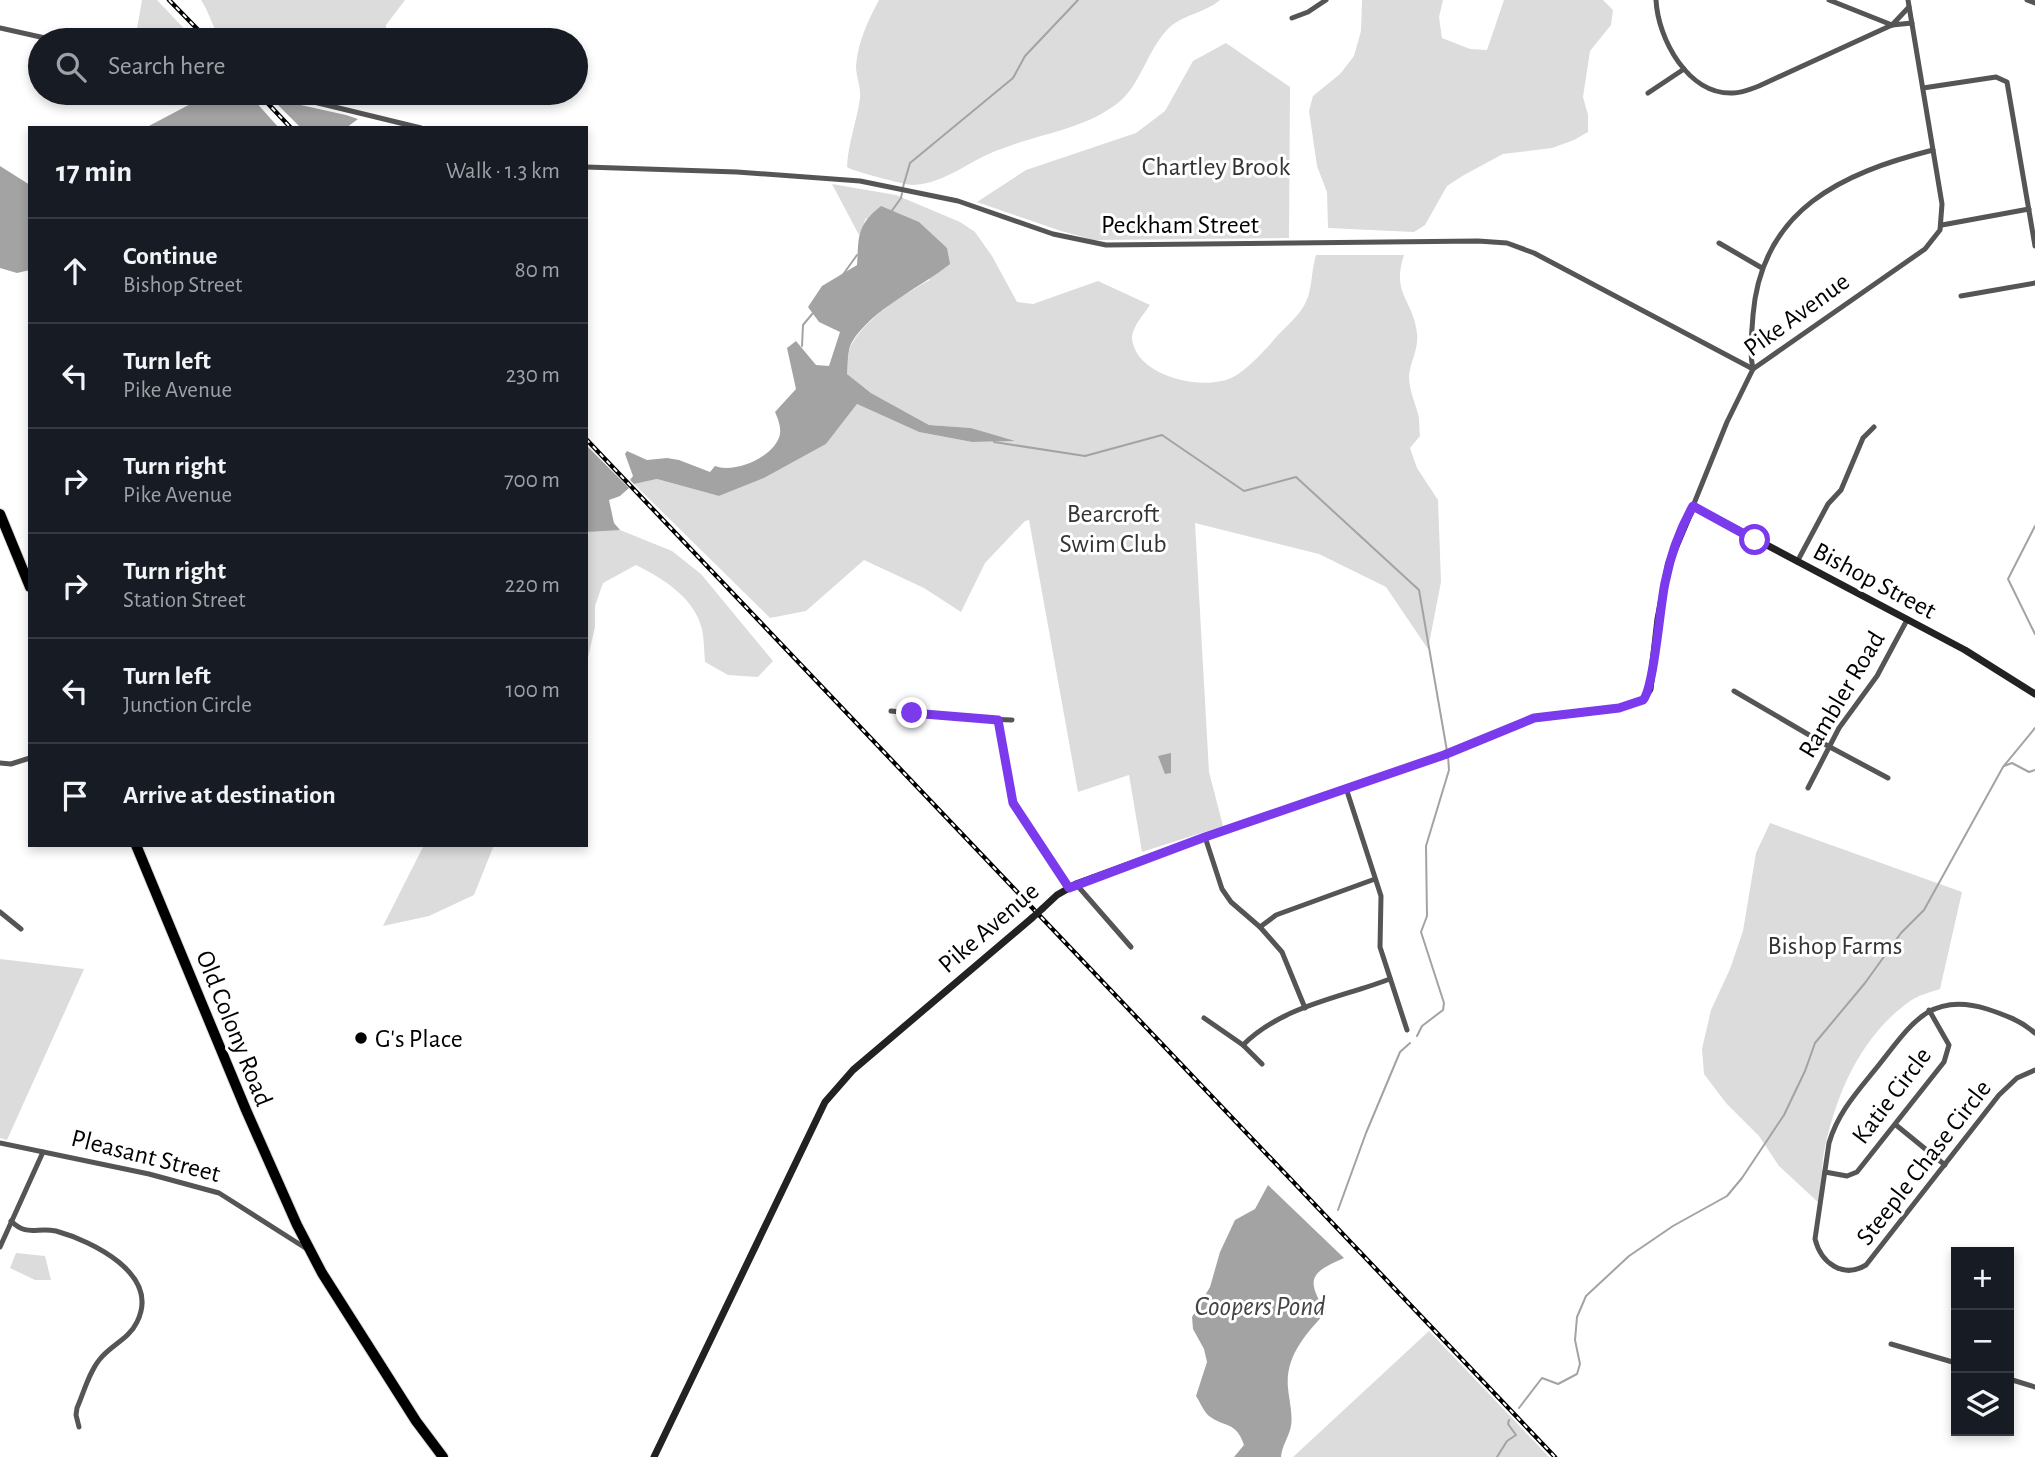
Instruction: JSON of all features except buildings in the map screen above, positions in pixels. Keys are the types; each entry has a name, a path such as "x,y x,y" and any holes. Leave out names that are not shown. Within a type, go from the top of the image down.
{"highway":[{"path":"0,514 28,582"},
{"name":"Old Colony Road","path":"137,847 297,1225"},
{"name":"Pleasant Street","path":"297,1225 309,1250 416,1420 443,1457"}],"street":[{"path":"1292,18 1308,12 1326,0"},
{"path":"1656,0 1663,34 1684,69 1699,82 1715,90 1733,93 1742,92 1892,24 1912,23"},
{"path":"1829,0 1892,24"},
{"path":"2027,0 2035,3"},
{"path":"1892,24 1909,3"},
{"path":"1909,3 1942,204 1942,225 2029,209"},
{"path":"0,28 28,34"},
{"path":"1648,93 1684,69"},
{"path":"1923,88 1996,77 2008,84 2035,246"},
{"path":"326,105 413,126"},
{"path":"1753,369 1751,343 1754,302 1762,268 1791,220 1836,184 1868,169 1933,150"},
{"name":"Peckham Street","path":"588,167 860,181 958,201 1053,234 1106,245 1465,241 1507,243 1534,253 1753,369"},
{"path":"2026,189 2035,187"},
{"name":"Pike Avenue","path":"654,1457 811,1126 825,1102 853,1070 1072,886 1447,754 1534,718 1619,708 1643,700 1650,689 1658,619 1670,563 1727,422 1753,369 1925,249 1938,235 1942,225"},
{"path":"1719,243 1762,268"},
{"path":"1961,296 2035,283"},
{"path":"1797,562 1828,504 1841,490 1863,438 1874,428"},
{"name":"Bishop Street","path":"1693,506 1965,650 2035,694"},
{"name":"Rambler Road","path":"1808,788 1828,746 1848,713 1877,676 1907,620"},
{"path":"1734,691 1888,778"},
{"path":"891,711 1012,720"},
{"path":"998,720 1013,803 1072,886 1131,947"},
{"path":"0,763 11,764 28,759"},
{"path":"1346,788 1381,896 1380,947 1407,1030"},
{"path":"1205,837 1222,889 1282,952 1305,1008"},
{"path":"1260,927 1276,915 1376,879"},
{"path":"0,912 21,929"},
{"path":"1244,1045 1267,1024 1390,979"},
{"path":"1929,1010 1942,1005 1975,1005 2014,1018 2035,1033"},
{"name":"Katie Circle","path":"1825,1172 1852,1175 1896,1125 1944,1062 1949,1045 1929,1010"},
{"name":"Steeple Chase Circle","path":"1929,1010 1910,1026 1840,1115 1829,1143 1815,1239 1822,1257 1832,1266 1859,1269 1871,1259 2007,1086 2035,1070"},
{"path":"1204,1018 1244,1045 1262,1063"},
{"path":"1896,1125 1945,1165"},
{"name":"Pleasant Street","path":"0,1143 149,1174 219,1193 309,1250"},
{"path":"0,1247 43,1152"},
{"path":"11,1221 24,1230 60,1233 117,1259 132,1273 139,1289 141,1309 137,1322 96,1365 77,1408 79,1427"},
{"path":"1891,1344 1951,1362"},
{"path":"2014,1381 2035,1387"}],"green space":[{"path":"142,0 157,0 184,28 137,28"},
{"path":"201,0 405,0 386,28 215,28"},
{"path":"879,0 1220,0 1172,25 1159,39 1133,87 1106,111 1077,125 990,153 947,176 925,184 913,185 879,178 847,167 860,98 857,57 864,32"},
{"path":"1362,0 1443,0 1439,17 1442,38 1470,49 1487,50 1504,0 1603,0 1613,10 1611,25 1590,51 1583,97 1588,115 1588,132 1552,148 1503,154 1464,175 1447,186 1425,225 1414,232 1328,228 1327,192 1317,166 1309,111 1313,96 1340,74 1354,56 1361,31"},
{"name":"Chartley Brook","path":"1226,43 1290,87 1289,238 1094,240 977,202 1026,170 1136,133 1165,111 1193,61"},
{"name":"Bearcroft Swim Club","path":"832,184 896,195 960,222 975,232 992,256 1017,302 1033,304 1098,281 1150,305 1134,329 1132,338 1136,352 1158,372 1190,382 1222,381 1235,376 1258,357 1303,308 1316,255 1404,255 1401,288 1415,321 1417,333 1416,350 1409,376 1419,417 1420,436 1410,448 1417,468 1438,500 1441,582 1428,649 1386,587 1319,554 1195,523 1209,772 1223,826 1142,852 1129,775 1078,792 1029,520 985,563 961,612 924,588 864,560 806,611 770,618 634,484 657,479 719,496 764,478 826,444 857,404 919,432 972,442 1012,441 971,428 929,425 871,393 847,374 850,349 860,333 888,306 930,280 866,218 859,235"},
{"path":"620,530 672,551 701,574 773,661 758,677 728,675 705,662 702,629 692,607 676,590 636,565 603,583 595,606 595,627 588,657 588,532"},
{"name":"Bishop Farms","path":"1770,823 1962,892 1940,989 1914,999 1892,1015 1864,1049 1843,1088 1824,1152 1821,1205 1779,1166 1759,1136 1726,1103 1704,1074 1702,1049 1711,1010 1730,969 1743,931 1756,853"},
{"path":"423,847 493,847 474,895 429,916 383,926"},
{"path":"0,959 84,969 7,1140 0,1138"},
{"path":"16,1253 45,1256 51,1280 35,1280 10,1268"},
{"path":"1429,1331 1549,1457 1293,1457"}],"water":[{"path":"189,105 258,105 277,126 149,126"},
{"path":"278,105 301,105 358,119 349,126 299,126"},
{"path":"0,166 28,184 28,270 17,273 0,268"},
{"path":"881,206 919,222 947,248 950,264 884,309 860,330 850,345 847,374 871,393 929,425 971,428 1015,441 972,442 919,432 857,404 826,444 764,478 719,496 657,479 634,484 630,480 633,476 625,454 627,451 647,460 679,460 710,472 715,466 733,467 754,461 771,449 780,434 775,412 796,389 787,348 796,341 816,365 829,366 840,332 819,322 808,307 822,286 857,265 860,232"},
{"path":"588,447 629,488 620,496 609,500 614,523 620,530 588,532"},
{"path":"1171,753 1171,773 1165,774 1158,756"},
{"name":"Coopers Pond","path":"1268,1185 1344,1258 1324,1268 1314,1279 1315,1292 1326,1312 1304,1337 1293,1356 1288,1376 1291,1422 1281,1457 1234,1457 1244,1445 1241,1437 1234,1428 1209,1416 1196,1396 1207,1362 1204,1349 1193,1329 1192,1317 1210,1287 1220,1252 1235,1220 1255,1209"}],"waterway":[{"name":"Chartley Brook","path":"903,187 910,163 1013,78 1025,56 1078,0"},
{"name":"Chartley Brook","path":"891,212 902,193"},
{"name":"Chartley Brook","path":"842,276 857,255"},
{"name":"Chartley Brook","path":"802,346 803,325 813,313"},
{"path":"994,442 1085,456 1162,435 1244,491 1296,477 1419,590 1447,751"},
{"path":"2035,526 2008,579 2035,634"},
{"path":"1519,1408 1542,1378 1558,1384 1577,1374 1580,1364 1575,1340 1577,1317 1586,1296 1629,1256 1673,1226 1727,1196 1742,1178 1784,1115 1815,1043 1865,983 1901,933 1924,910 2003,767 2035,728"},
{"path":"1417,1036 1422,1026 1443,1010 1444,1003 1421,932 1427,916 1426,846 1449,770 1448,756"},
{"path":"2004,766 2012,763 2029,772 2035,770"},
{"path":"1338,1210 1400,1052 1410,1043"},
{"path":"1497,1457 1507,1441 1516,1435 1508,1424 1509,1420"}],"railway":[{"path":"169,0 196,28"},
{"path":"269,105 289,126"},
{"path":"588,441 1555,1457"}],"place":[{"name":"G's Place","path":"361,1038"}],"route":[{"path":"912,713 998,720 1013,803 1069,888 1205,837 1470,746 1534,718 1619,708 1643,700 1650,689 1658,619 1670,563 1693,506 1755,540"}]}
